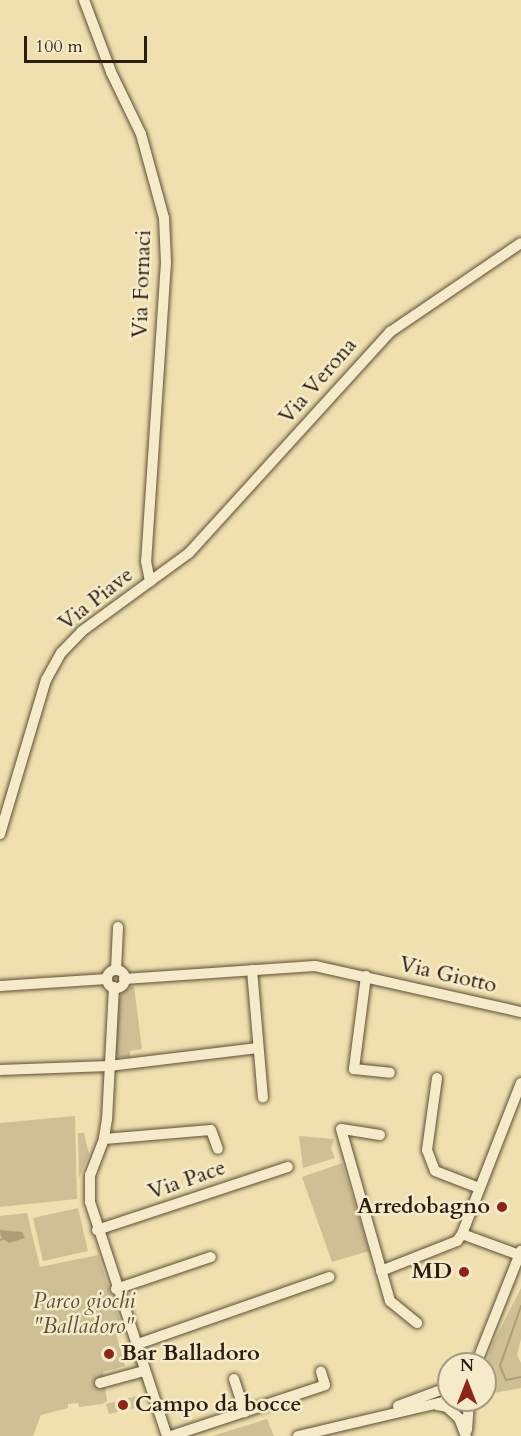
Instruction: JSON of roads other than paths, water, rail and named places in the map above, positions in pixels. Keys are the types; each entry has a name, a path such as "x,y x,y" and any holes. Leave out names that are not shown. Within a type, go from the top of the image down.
{"street":[{"name":"Via Fornaci","path":"84,0 111,72 141,134 164,218 166,262 146,561 150,582"},
{"name":"Via Verona","path":"167,571 189,553 390,332 521,243"},
{"name":"Via Piave","path":"0,834 46,680 61,653 82,631 167,571"},
{"path":"118,927 116,970 111,983 104,1139 90,1175 90,1202 135,1346 169,1436 325,1385 321,1372"},
{"name":"Via Giotto","path":"124,979 315,966 521,1012"},
{"path":"0,986 111,983 124,979 116,970"},
{"path":"252,970 263,1098"},
{"path":"366,976 354,1069 390,1073"},
{"path":"0,1070 109,1066 258,1048"},
{"path":"437,1078 427,1150 435,1171 479,1188"},
{"path":"381,1271 457,1241 462,1234 521,1083"},
{"path":"380,1135 341,1129 390,1301 417,1323"},
{"path":"104,1139 211,1130 218,1149"},
{"name":"Via Pace","path":"97,1230 288,1167"},
{"path":"462,1234 520,1253 479,1352"},
{"path":"116,1289 211,1257"},
{"path":"135,1346 330,1277"},
{"path":"100,1383 144,1371"},
{"path":"234,1379 245,1412"},
{"path":"379,1414 437,1390"},
{"path":"298,1436 379,1414 437,1404"},
{"path":"453,1412 466,1436"},
{"path":"466,1436 468,1412"}],"waterway":[{"path":"0,1240 5,1238"},
{"path":"521,1306 500,1366 506,1380 521,1377"}],"place":[{"name":"Arredobagno","path":"502,1207"},
{"name":"MD","path":"464,1272"},
{"name":"Bar Balladoro","path":"109,1354"},
{"name":"Campo da bocce","path":"123,1405"}],"park label":[{"name":"Parco giochi \"Balladoro\"","path":"84,1314"}]}
